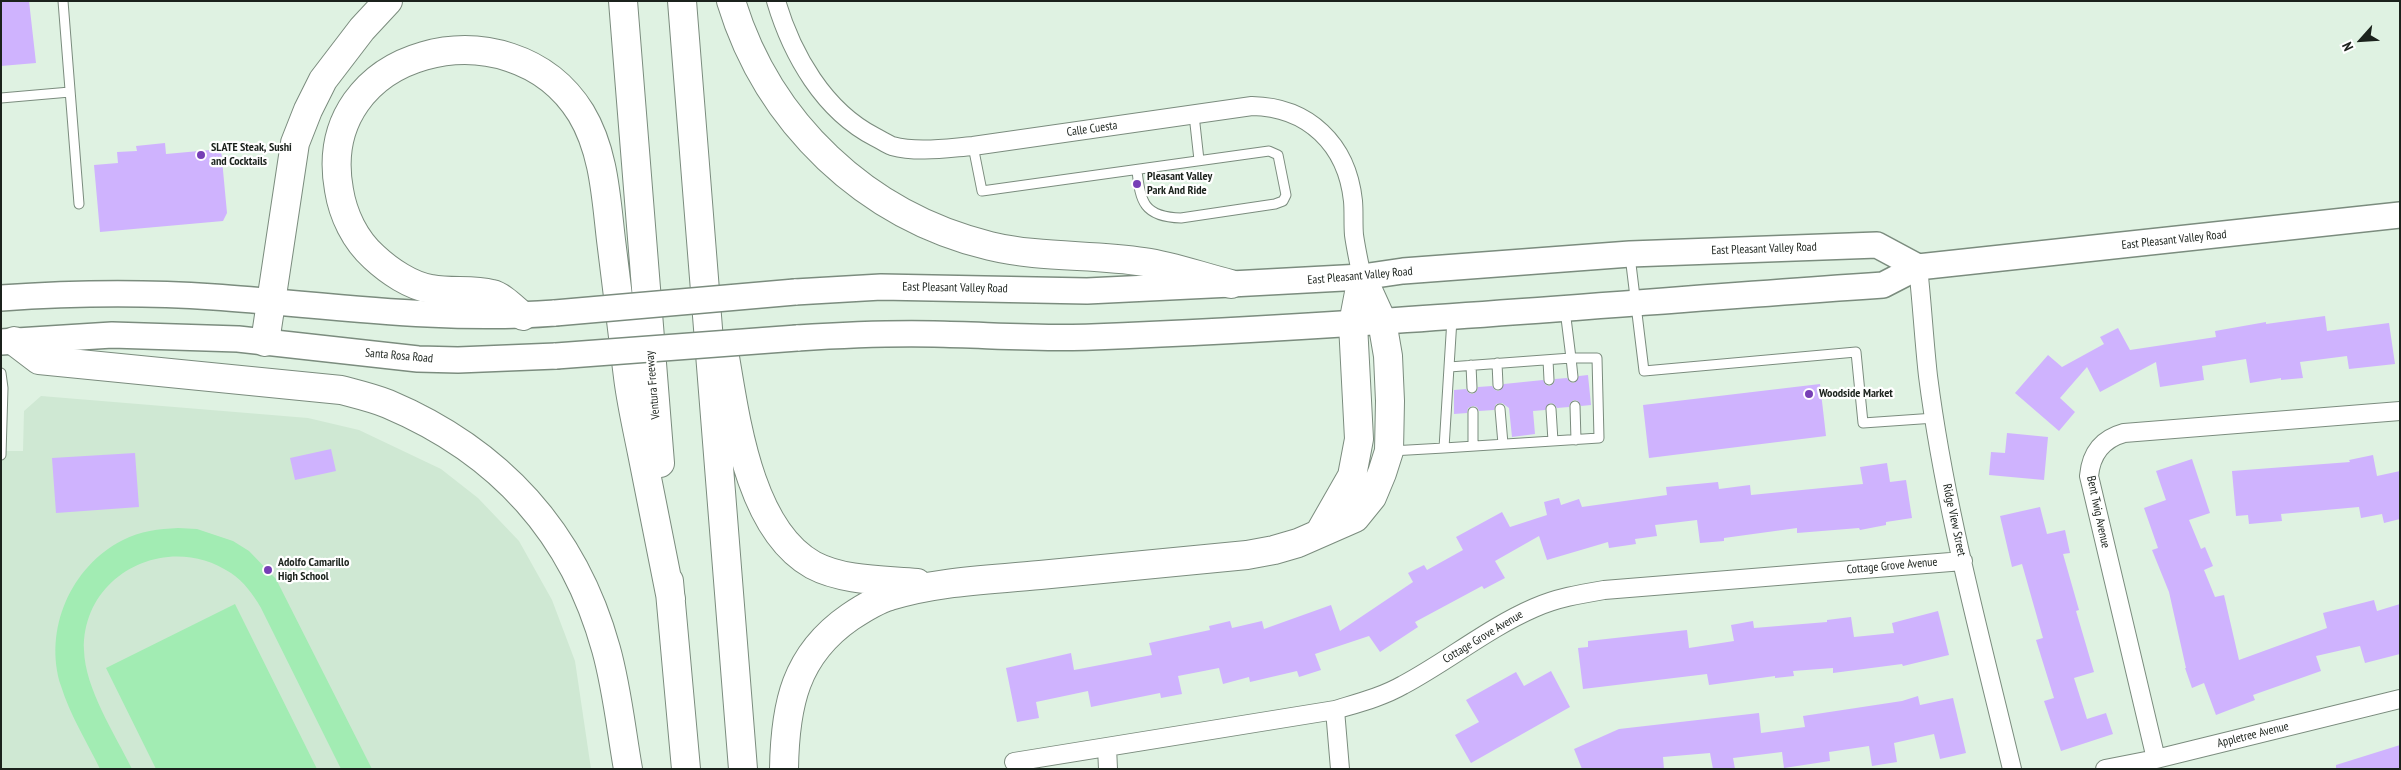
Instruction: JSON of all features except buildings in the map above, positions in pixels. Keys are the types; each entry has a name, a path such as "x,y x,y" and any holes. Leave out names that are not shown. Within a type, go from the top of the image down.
{"highway":[{"path":"265,342 295,143 308,110 323,80 362,29 388,1"},
{"name":"Ventura Freeway","path":"623,1 686,769"},
{"path":"682,1 743,769"},
{"path":"731,1 739,28 758,70 780,105 805,137 834,165 866,191 900,212 942,232 991,246 1059,255 1144,262 1231,284"},
{"path":"523,316 494,294 429,289 409,281 372,256 355,236 342,206 335,167 340,134 353,106 374,82 398,64 421,54 443,49 496,50 522,60 547,76 566,93 584,118 599,156 628,380 671,599"},
{"path":"700,213 731,392 742,444 757,496 770,522 798,554 813,565 850,577 941,585"},
{"path":"784,769 784,741 789,703 799,675 815,650 833,629 865,607 889,596 941,585 1247,555 1298,543 1355,518 1372,497 1389,451 1390,401 1388,362 1382,321 1362,277"},
{"path":"1320,532 1352,476 1359,439 1354,324 1362,277"},
{"path":"8,342 39,360 341,390 387,404 437,428 484,459 530,502 562,546 584,586 607,650 628,769"}],"main road":[{"name":"East Pleasant Valley Road","path":"797,338 922,334 1089,337 1354,324 1565,310 1635,302 1882,285 1918,267 2400,216"},
{"name":"East Pleasant Valley Road","path":"523,316 795,292 881,287 1088,291 1362,277 1403,271 1630,254 1877,245 1918,267"},
{"path":"1,298 112,292 271,301 420,314 523,316"},
{"name":"Santa Rosa Road","path":"8,342 112,334 238,338 418,359 458,360 556,356 797,338"}],"street":[{"name":"Calle Cuesta","path":"776,1 782,20 801,62 828,100 859,128 892,146 932,150 973,146 1252,106 1273,106 1297,115 1317,127 1334,145 1350,186 1354,235 1362,277"},
{"name":"Ridge View Street","path":"1918,267 1928,377 1935,418 1963,561 2012,769"},
{"name":"Bent Twig Avenue","path":"2156,759 2089,476 2090,463 2096,451 2105,442 2124,433 2400,411"},
{"name":"Cottage Grove Avenue","path":"1014,762 1335,710 1368,700 1401,686 1510,619 1536,607 1564,598 1604,590 1963,561"},
{"name":"Appletree Avenue","path":"2105,769 2156,759 2400,699"},
{"path":"1335,710 1340,769"},
{"path":"1107,747 1108,769"}],"lane":[{"path":"63,1 79,204"},
{"path":"1,98 70,92"},
{"path":"1194,115 1200,160"},
{"path":"973,146 982,192 1200,160 1274,152 1278,155 1281,162 1286,199 1275,204 1172,218 1157,214 1144,205 1140,195 1137,170"},
{"path":"1630,254 1644,371 1856,352 1863,423 1935,418"},
{"path":"1565,310 1573,377"},
{"path":"1444,448 1452,318"},
{"path":"1389,451 1599,438 1597,358 1571,358 1449,367"},
{"path":"1548,360 1549,380"},
{"path":"1497,364 1498,385"},
{"path":"1471,365 1472,388"},
{"path":"1,373 3,388 1,455"},
{"path":"1575,406 1576,440"},
{"path":"1500,409 1503,444"},
{"path":"1551,409 1553,441"},
{"path":"1473,412 1473,446"}],"shaded area":[{"name":"Adolfo Camarillo High School","path":"41,396 308,418 359,430 441,469 478,498 519,541 552,600 575,661 591,769 1,769 1,451 23,451 24,411"}],"green space":[{"path":"178,528 197,529 233,541 249,551 276,579 372,769 341,769 261,608 244,584 231,573 207,561 182,556 157,559 134,567 113,581 97,600 87,623 84,650 90,680 102,711 132,769 100,769 74,718 61,686 56,665 56,643 59,622 66,602 76,583 89,566 105,551 136,534"},
{"path":"235,604 317,769 156,769 106,668"}],"place":[{"name":"SLATE Steak, Sushi and Cocktails","path":"201,155"},
{"name":"Pleasant Valley Park And Ride","path":"1137,184"},
{"name":"Woodside Market","path":"1809,394"},
{"name":"Adolfo Camarillo High School","path":"268,570"}]}
